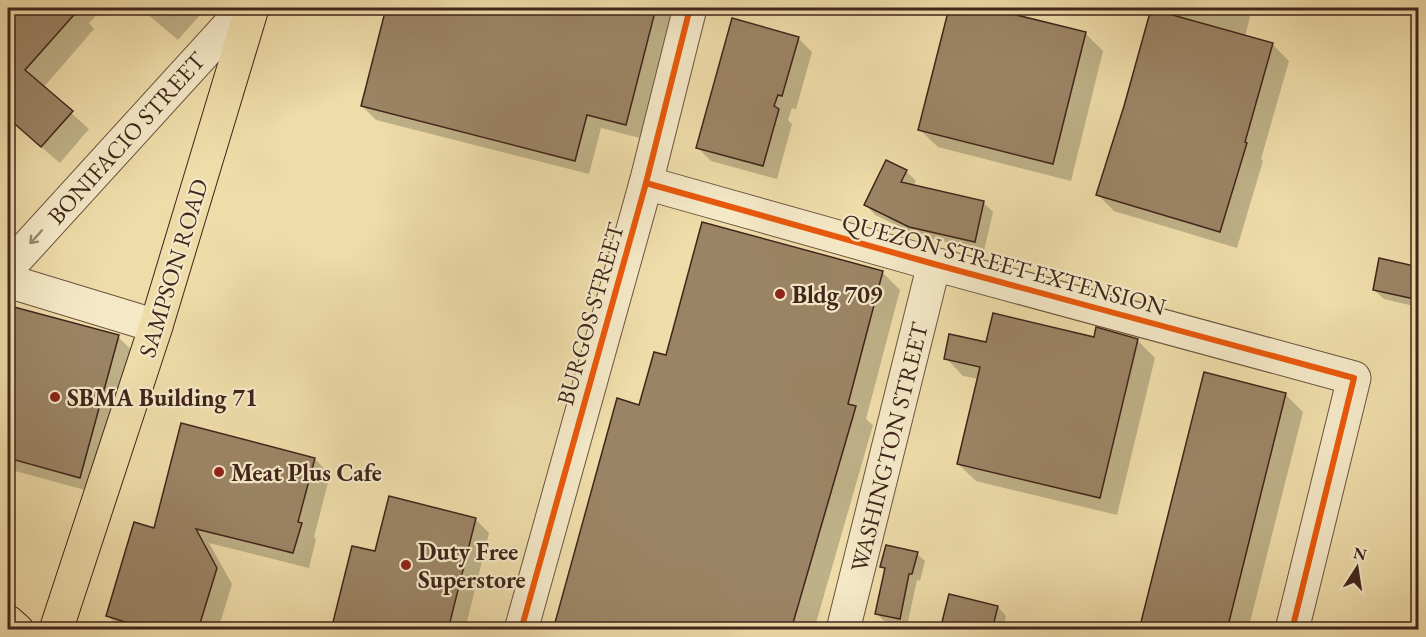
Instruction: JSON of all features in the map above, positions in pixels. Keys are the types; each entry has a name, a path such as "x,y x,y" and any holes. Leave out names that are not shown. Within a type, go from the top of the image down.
{"main road":[{"name":"SAMPSON ROAD","path":"56,630 156,326 252,8"},
{"path":"8,622 17,630"}],"street":[{"name":"BONIFACIO STREET","path":"8,268 245,8"},
{"name":"BURGOS STREET","path":"521,630 646,183 690,8"},
{"name":"QUEZON STREET EXTENSION","path":"646,183 1354,378 1292,630"},
{"name":"WASHINGTON STREET","path":"843,630 934,264"},
{"path":"8,281 156,326"}],"building":[{"path":"8,8 80,8 25,70 73,111 41,147 8,118"},
{"path":"386,8 656,8 626,125 587,115 575,161 361,106"},
{"path":"949,8 988,8 1086,32 1053,164 918,130"},
{"path":"1151,9 1273,43 1245,142 1247,143 1220,232 1096,195"},
{"path":"732,18 799,37 782,96 778,95 774,106 779,109 763,166 696,148"},
{"path":"886,160 907,170 901,182 984,201 975,242 909,227 864,205"},
{"path":"702,222 883,271 848,404 856,406 791,630 553,630 617,398 639,405 654,352 666,355"},
{"path":"1379,258 1419,267 1419,300 1373,290"},
{"name":"SBMA Building 71","path":"14,307 119,335 80,478 8,458 8,330"},
{"path":"993,313 1094,337 1096,327 1138,339 1100,498 957,464 980,367 944,359 949,334 986,342"},
{"path":"1204,372 1286,393 1227,630 1139,630"},
{"path":"181,423 315,458 298,522 302,523 293,553 196,529 217,568 198,630 151,630 106,616 134,522 154,528"},
{"name":"Duty Free Superstore","path":"389,496 476,518 448,630 331,630 352,546 375,551"},
{"path":"886,545 918,552 912,574 909,574 900,619 875,614 885,568 880,567"},
{"path":"949,594 998,606 992,630 940,630"}],"cycle path":[{"path":"521,630 646,183 690,8"},
{"path":"646,183 1354,378 1292,630"}],"place":[{"name":"Bldg 709","path":"780,294"},
{"name":"SBMA Building 71","path":"55,397"},
{"name":"Meat Plus Cafe","path":"219,472"},
{"name":"Duty Free Superstore","path":"406,565"}]}
